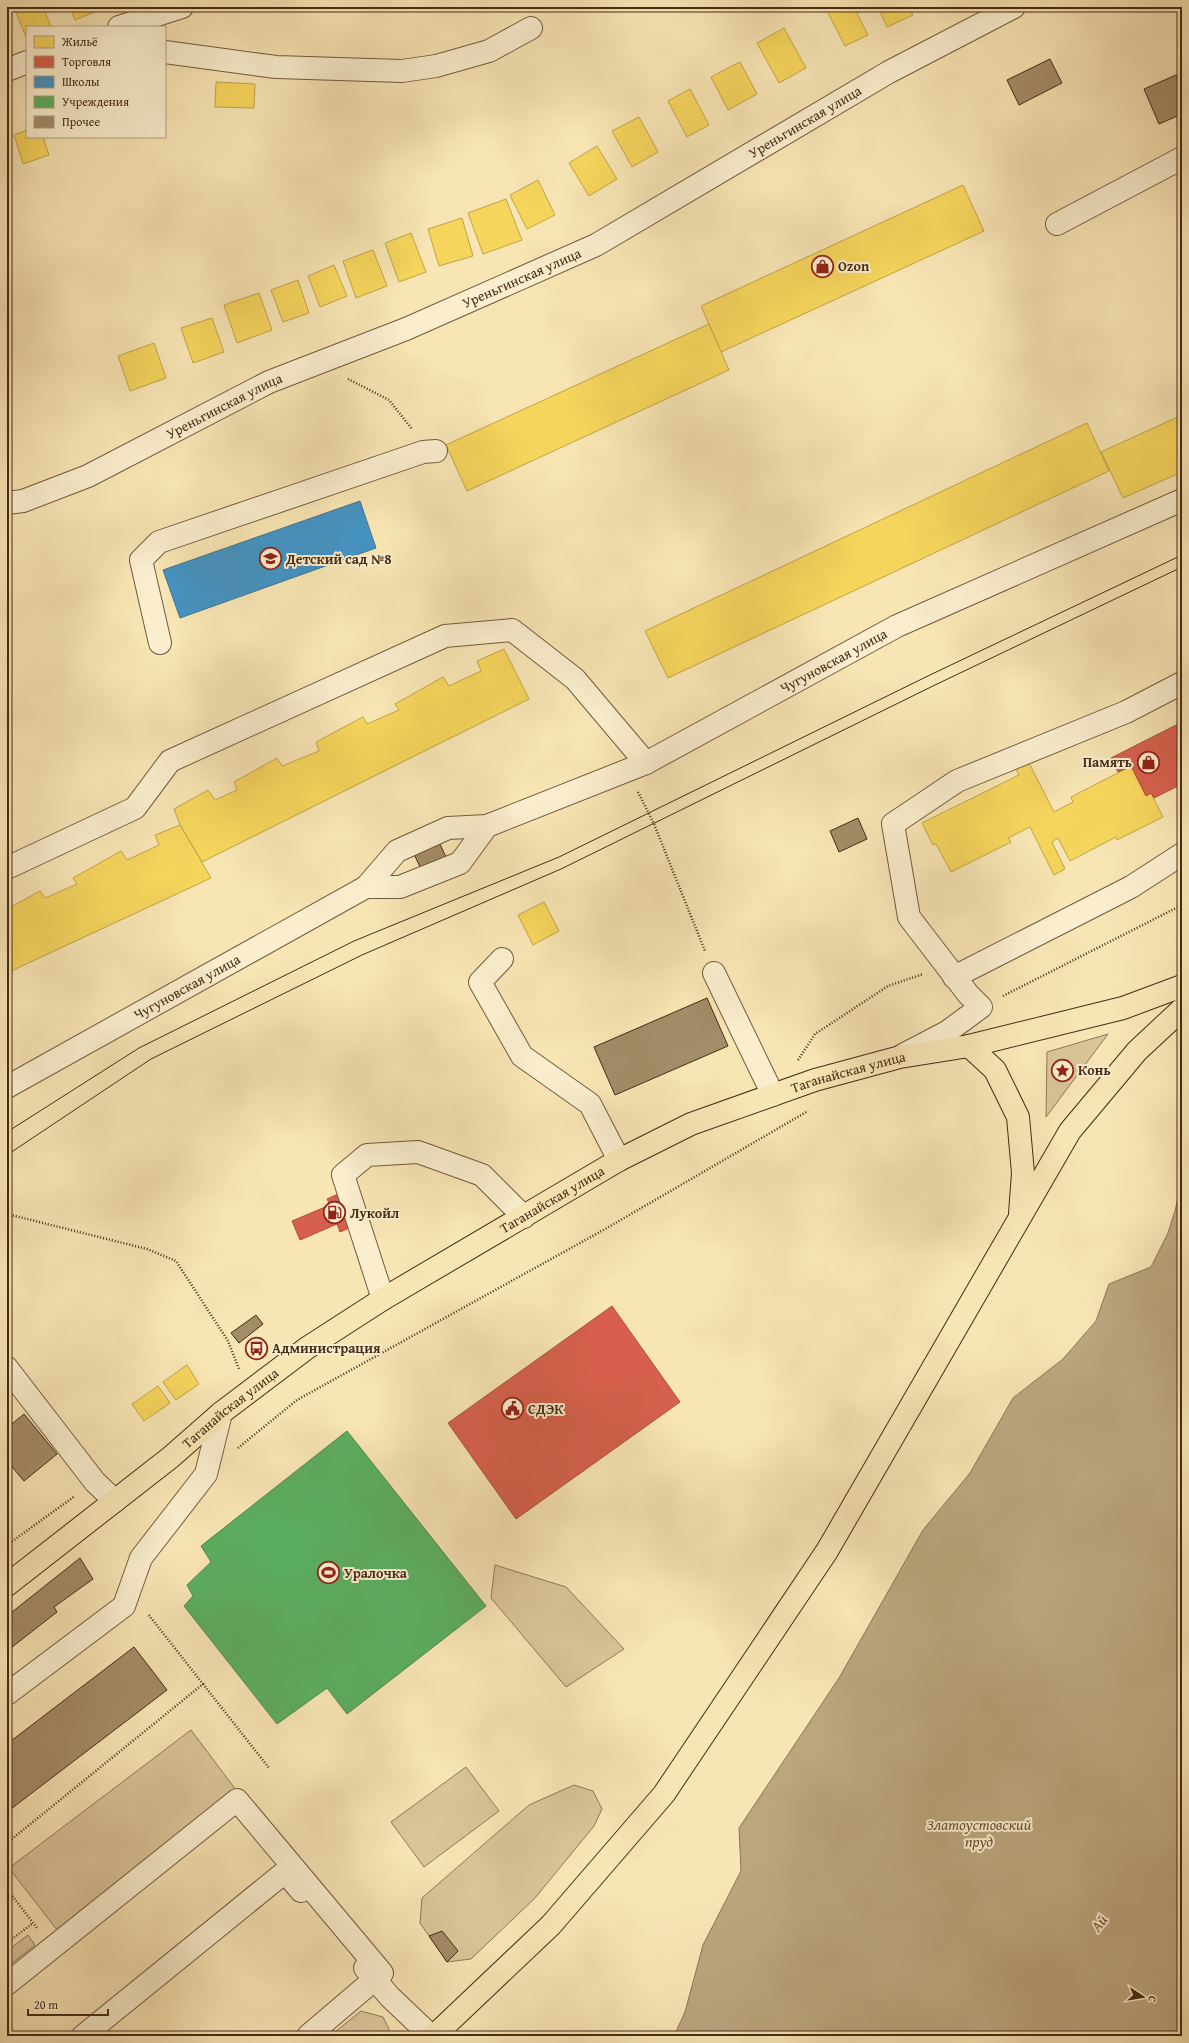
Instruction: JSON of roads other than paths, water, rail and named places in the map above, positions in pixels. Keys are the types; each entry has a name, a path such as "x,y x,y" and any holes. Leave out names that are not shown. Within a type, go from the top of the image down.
{"main road":[{"name":"Таганайская улица","path":"7,1585 171,1457 221,1413 307,1348 383,1299 619,1160 691,1124 815,1080 900,1057 969,1046 1123,1008 1182,986"},
{"path":"434,2036 551,1925 664,1794 827,1551 1070,1131 1137,1051 1182,1009"},
{"path":"969,1046 995,1070 1018,1117 1023,1173 1019,1220"}],"street":[{"path":"122,26 182,7"},
{"name":"Уреньгинская улица","path":"7,502 23,501 88,476 269,382 406,329 596,245 888,72 1014,7"},
{"path":"166,52 276,67 402,71 436,66 489,51 531,28"},
{"path":"7,70 26,62"},
{"path":"1057,224 1182,158"},
{"path":"160,643 142,560 159,542 430,452"},
{"name":"Чугуновская улица","path":"7,1087 366,886 397,851 448,828 487,826 637,766 896,626 1182,500"},
{"path":"7,868 135,808 170,761 446,636 512,630 575,679 637,766"},
{"path":"900,1057 947,1032 981,1007 950,972 909,917 893,824 957,781 1126,712 1182,683"},
{"path":"366,886 400,887 460,863 487,826"},
{"path":"950,972 1131,887 1182,854"},
{"path":"502,959 480,982 522,1056 590,1104 619,1160"},
{"path":"714,973 774,1095"},
{"path":"383,1299 343,1176 367,1155 418,1152 482,1175 524,1217"},
{"path":"7,1368 95,1482 115,1501"},
{"path":"7,1694 124,1606 141,1558 206,1474 221,1413"},
{"path":"7,1984 237,1800 382,1973 308,2036"},
{"path":"83,2036 285,1872 390,1997 431,2036"}],"water":[{"name":"Златоустовский пруд","path":"1182,1180 1182,2036 674,2036 685,2012 703,1945 741,1871 739,1828 839,1678 923,1530 970,1473 1013,1398 1063,1359 1096,1321 1109,1284 1151,1267 1168,1233"}],"tram line":[{"path":"7,1132 139,1048 354,941 559,857 932,674 1182,555"},
{"path":"7,1155 151,1059 362,955 561,869 935,685 1182,567"}],"place":[{"name":"Ozon","path":"822,266"},
{"name":"Детский сад №8","path":"270,559"},
{"name":"Память","path":"1148,762"},
{"name":"Конь","path":"1062,1070"},
{"name":"Лукойл","path":"334,1213"},
{"name":"Администрация","path":"256,1348"},
{"name":"СДЭК","path":"512,1409"},
{"name":"Уралочка","path":"329,1573"}],"water label":[{"name":"Ай","path":"1099,1923"}]}
